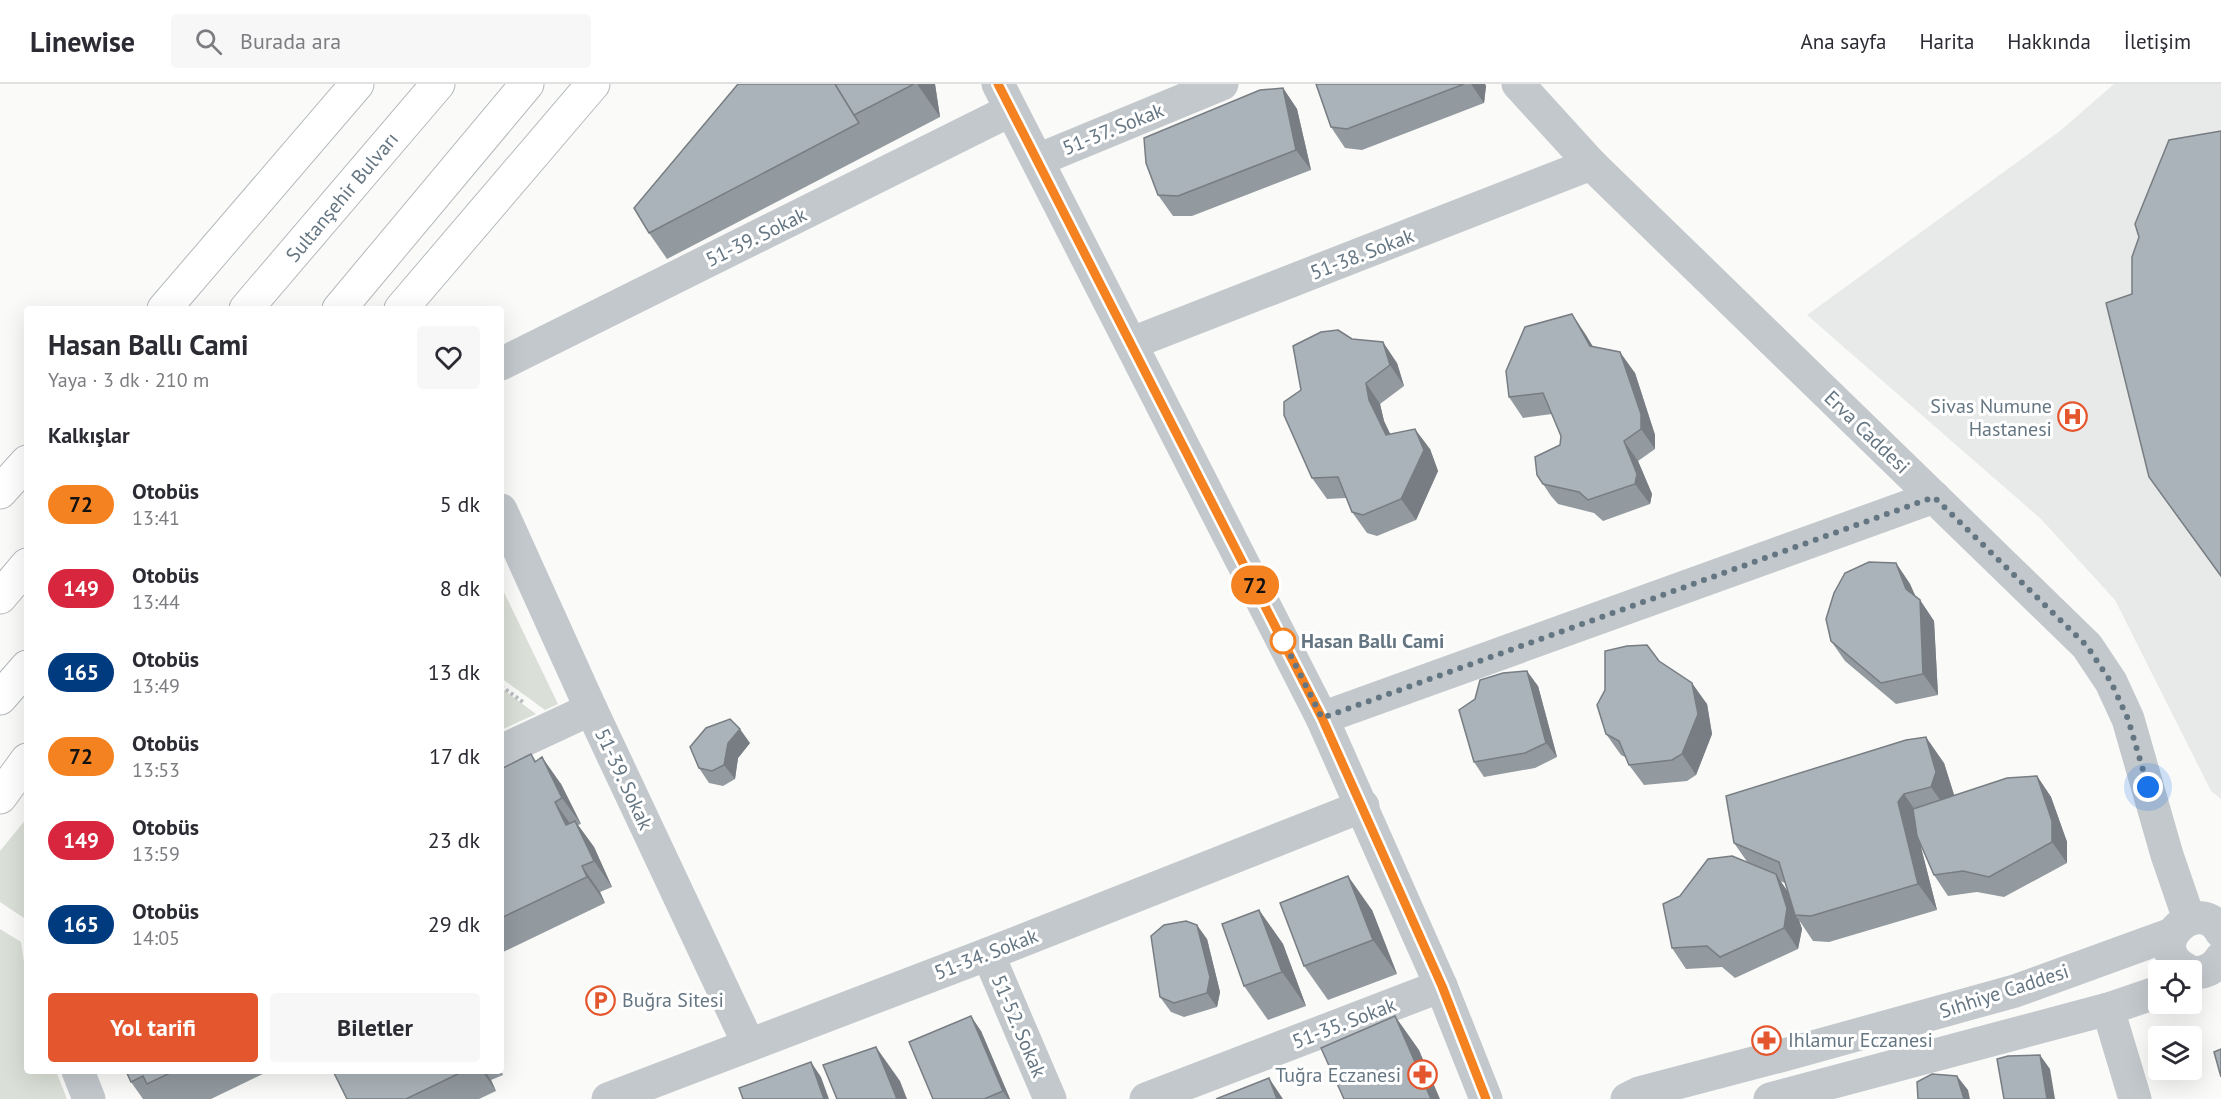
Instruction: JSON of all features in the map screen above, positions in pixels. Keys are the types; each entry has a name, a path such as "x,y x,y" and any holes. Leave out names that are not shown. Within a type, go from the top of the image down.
{"main road":[{"path":"167,306 357,84"},
{"name":"Sultanşehir Bulvarı","path":"249,306 438,84"},
{"path":"342,306 527,84"},
{"path":"404,306 592,84"},
{"path":"0,492 24,465"},
{"path":"0,597 24,569"},
{"path":"0,698 24,670"},
{"path":"0,797 24,764"}],"street":[{"name":"51-37. Sokak","path":"1038,159 1222,84"},
{"name":"Erva Caddesi","path":"1518,84 1591,164 2087,646 2111,682 2128,719 2167,855 2203,949"},
{"path":"1005,97 1322,718 1442,986 1486,1099"},
{"name":"51-39. Sokak","path":"504,362 1005,97"},
{"name":"51-38. Sokak","path":"1132,343 1591,164"},
{"path":"1322,718 1934,497"},
{"name":"51-39. Sokak","path":"504,517 591,709 749,1045"},
{"path":"504,750 591,709"},
{"name":"51-34. Sokak","path":"608,1099 988,954 1363,806"},
{"name":"Sıhhiye Caddesi","path":"1627,1099 1639,1092 1784,1055 2015,991 2203,949"},
{"name":"51-52. Sokak","path":"988,954 1050,1099"},
{"name":"51-35. Sokak","path":"1146,1099 1442,986"},
{"name":"Sıhhiye Caddesi","path":"1770,1099 2108,1009 2148,995"},
{"path":"2108,1009 2135,1099"},
{"path":"79,1074 89,1099"}],"shaded area":[{"name":"Sivas Numune Hastanesi","path":"2114,84 2221,84 2221,799 2211,791 2115,600 2041,519 1807,315 2060,131"},
{"path":"504,592 558,704 545,710 504,680"},
{"path":"504,690 536,714 504,729"},
{"path":"24,822 24,918 0,902 0,851"},
{"path":"0,929 21,942 24,962 24,1074 57,1074 67,1099 0,1099"}],"building":[{"path":"738,84 835,84 859,123 649,233 634,208"},
{"path":"835,84 914,84 854,115"},
{"path":"1316,84 1464,84 1347,129 1331,127"},
{"path":"1283,88 1296,150 1178,196 1158,195 1146,163 1144,138 1260,90"},
{"path":"2221,131 2221,576 2149,477 2106,303 2132,294 2132,257 2139,237 2135,224 2169,140"},
{"path":"1572,314 1590,346 1620,352 1641,414 1641,429 1624,441 1637,474 1635,484 1588,500 1579,492 1543,484 1537,475 1535,457 1560,445 1561,436 1543,393 1509,397 1506,371 1525,327"},
{"path":"1338,330 1352,339 1383,342 1390,365 1366,383 1369,400 1386,435 1415,429 1424,450 1401,499 1363,515 1352,512 1338,477 1312,478 1284,415 1284,402 1301,390 1293,346 1321,332"},
{"path":"1869,562 1896,563 1906,589 1920,600 1923,674 1881,683 1831,641 1826,619 1834,593 1845,573"},
{"path":"1647,645 1659,661 1692,683 1698,714 1682,754 1672,760 1629,765 1619,741 1606,734 1597,705 1605,690 1605,651 1627,646"},
{"path":"1527,671 1546,743 1525,753 1474,762 1459,710 1475,699 1480,680 1503,673"},
{"path":"730,719 740,729 728,743 724,765 712,771 699,768 690,747 706,728"},
{"path":"1926,737 1936,772 1931,787 1904,794 1898,802 1918,884 1811,916 1795,915 1779,862 1734,843 1726,796 1906,740"},
{"path":"531,754 535,762 542,757 562,798 555,802 566,825 575,821 594,861 582,866 587,877 504,917 504,768"},
{"path":"2037,776 2052,821 2052,842 1989,877 1963,871 1934,875 1917,836 1913,809 2007,778"},
{"path":"1732,856 1776,874 1787,908 1784,928 1720,957 1707,946 1672,948 1663,904 1680,896 1708,859"},
{"path":"1348,876 1373,940 1304,966 1280,903"},
{"path":"1259,910 1282,972 1244,986 1222,924"},
{"path":"1186,921 1197,925 1210,977 1207,993 1174,1003 1160,997 1151,936 1164,925"},
{"path":"971,1016 1003,1091 984,1099 933,1099 909,1042"},
{"path":"1395,1016 1431,1099 1344,1099 1321,1048"},
{"path":"876,1047 897,1099 837,1099 823,1065"},
{"path":"2221,1049 2221,1077 2214,1052"},
{"path":"2040,1055 2047,1099 2004,1099 1997,1059 2008,1056"},
{"path":"811,1062 824,1099 743,1099 739,1088"},
{"path":"127,1074 168,1074 147,1084 143,1076 131,1082"},
{"path":"334,1074 458,1074 406,1099 347,1099"},
{"path":"1932,1074 1957,1076 1964,1099 1918,1099 1917,1082"},
{"path":"1269,1078 1277,1099 1216,1099"}],"bus line":[{"name":"72","path":"998,84 1322,718 1442,986 1486,1099"}],"place":[{"name":"Sivas Numune Hastanesi","path":"2073,417"},
{"name":"Hasan Ballı Cami","path":"1283,641"},
{"name":"Buğra Sitesi","path":"601,1000"},
{"name":"Ihlamur Eczanesi","path":"1767,1040"},
{"name":"Tuğra Eczanesi","path":"1422,1075"}],"route":[{"path":"1283,641 1280,634 1322,718 1934,497 2087,646 2111,682 2128,719 2148,787"}]}
